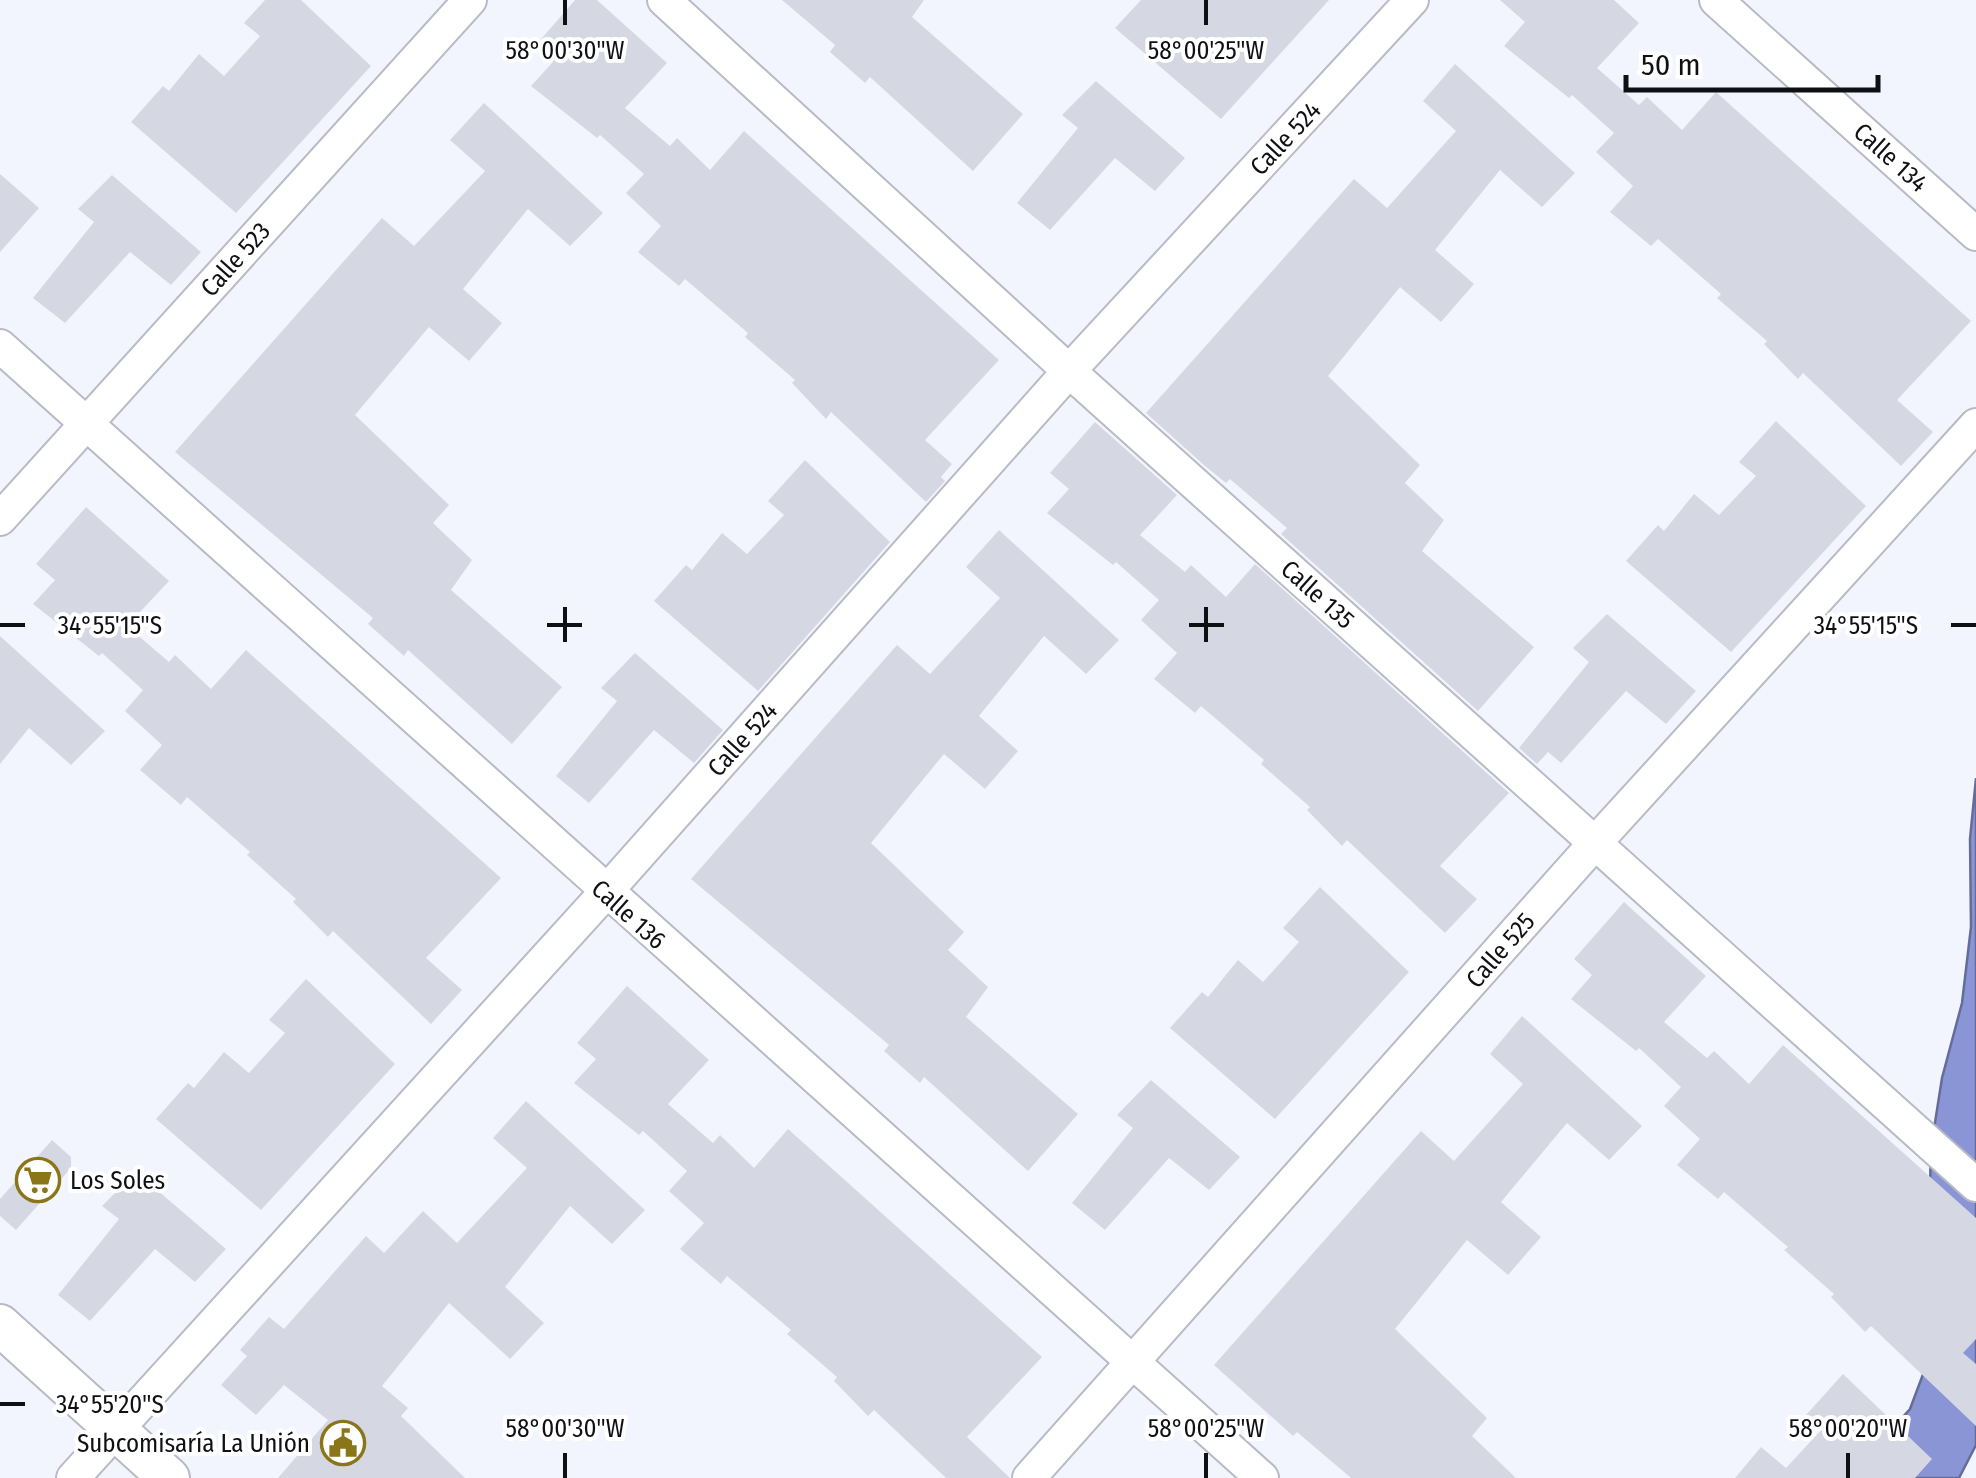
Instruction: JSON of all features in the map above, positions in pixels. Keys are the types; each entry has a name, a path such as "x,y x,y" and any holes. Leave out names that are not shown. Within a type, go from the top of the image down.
{"street":[{"name":"Calle 523","path":"0,519 470,0"},
{"name":"Calle 135","path":"664,0 1070,371 1976,1185"},
{"name":"Calle 524","path":"72,1478 605,893 1070,371 1412,0"},
{"name":"Calle 134","path":"1716,0 1976,234"},
{"name":"Calle 136","path":"0,346 605,893 1262,1478"},
{"name":"Calle 525","path":"1029,1478 1594,843 1976,425"},
{"path":"0,1325 169,1478"}],"water":[{"path":"1976,778 1976,1445 1959,1478 1848,1478 1910,1409 1925,1369 1931,1148 1942,1078 1962,1003 1971,927 1970,839"}],"building":[{"path":"265,0 301,0 371,66 236,213 131,122 163,86 169,91 199,54 224,76 260,36 244,23"},
{"path":"575,0 597,0 667,63 625,108 670,146 677,138 710,170 744,131 999,360 925,440 952,464 941,477 945,481 926,502 831,412 826,419 792,383 795,380 745,337 748,333 685,279 679,286 638,252 661,226 626,193 644,174 600,135 597,138 531,86 553,62 535,46"},
{"path":"782,0 924,0 912,17 1023,114 973,171 870,77 865,83 830,52 835,45"},
{"path":"1141,0 1329,0 1221,119 1115,28"},
{"path":"1500,0 1614,0 1639,23 1597,68 1639,105 1647,97 1682,130 1716,92 1971,321 1897,400 1933,432 1901,466 1803,373 1798,379 1764,344 1767,341 1717,298 1721,294 1658,239 1651,246 1610,212 1633,186 1596,152 1614,133 1572,95 1569,98 1504,46 1525,22"},
{"path":"1455,64 1575,173 1542,207 1500,170 1435,250 1474,284 1441,322 1400,287 1328,376 1420,465 1405,483 1444,520 1422,551 1534,647 1478,711 1281,534 1287,528 1230,479 1226,483 1205,466 1146,413 1354,179 1387,208 1456,131 1423,101"},
{"path":"1096,81 1185,158 1155,191 1115,158 1050,230 1017,203 1078,128 1062,115"},
{"path":"484,103 603,213 570,246 528,209 463,289 502,323 469,361 429,327 355,415 449,505 433,523 472,560 451,590 562,687 512,744 408,650 404,656 368,624 373,618 175,452 382,218 414,246 485,171 450,140"},
{"path":"0,174 39,208 0,252"},
{"path":"112,175 201,252 171,285 130,252 65,323 33,298 94,222 78,209"},
{"path":"1776,421 1866,506 1731,652 1626,561 1658,525 1664,531 1694,494 1719,515 1756,476 1739,462"},
{"path":"1095,422 1177,495 1140,535 1185,572 1191,565 1226,597 1255,564 1509,793 1440,866 1477,899 1445,933 1347,840 1342,846 1307,810 1310,807 1261,764 1264,760 1201,706 1195,713 1154,679 1177,653 1141,620 1159,600 1116,562 1113,565 1047,513 1069,489 1050,473"},
{"path":"805,460 890,542 758,691 654,601 686,565 692,570 722,533 747,554 784,515 768,501"},
{"path":"86,507 169,581 127,626 169,662 175,655 211,689 246,650 501,878 426,958 462,990 431,1024 333,931 328,937 293,902 296,899 247,855 250,852 187,797 181,805 140,770 162,745 125,711 143,690 102,653 99,656 33,604 55,580 36,564"},
{"path":"999,530 1119,640 1086,674 1044,636 979,716 1018,751 985,789 944,754 871,843 964,932 948,950 988,987 966,1017 1078,1114 1028,1171 924,1077 920,1083 884,1051 889,1045 691,879 897,645 930,674 1000,598 966,567"},
{"path":"1607,614 1696,691 1666,724 1626,691 1561,763 1548,752 1537,764 1519,748 1589,662 1573,648"},
{"path":"0,636 105,731 71,765 29,728 0,764"},
{"path":"635,653 723,730 694,763 654,730 589,803 556,776 617,701 601,688"},
{"path":"1320,887 1409,972 1275,1119 1170,1028 1202,992 1208,997 1238,960 1263,982 1299,942 1283,928"},
{"path":"1624,902 1706,976 1664,1022 1707,1058 1714,1051 1749,1084 1783,1045 1976,1218 1976,1339 1963,1353 1976,1364 1976,1426 1871,1326 1865,1332 1831,1297 1834,1294 1784,1250 1788,1247 1724,1192 1718,1199 1677,1165 1700,1139 1664,1106 1681,1087 1639,1048 1636,1051 1571,999 1592,975 1574,959"},
{"path":"306,979 395,1064 261,1210 156,1119 188,1083 194,1088 224,1052 249,1073 285,1033 269,1020"},
{"path":"627,986 709,1060 668,1104 713,1143 720,1135 754,1168 788,1129 1042,1357 967,1437 1010,1478 946,1478 874,1410 868,1416 834,1381 837,1377 787,1334 791,1330 727,1276 721,1284 680,1249 704,1223 669,1191 687,1171 643,1131 639,1135 574,1083 596,1059 577,1043"},
{"path":"1522,1016 1642,1126 1609,1160 1567,1123 1501,1202 1541,1237 1508,1275 1467,1240 1395,1329 1487,1418 1472,1436 1516,1478 1351,1478 1297,1432 1293,1436 1214,1365 1421,1131 1454,1161 1523,1084 1490,1054"},
{"path":"1151,1080 1240,1157 1209,1190 1169,1158 1105,1230 1072,1203 1133,1128 1117,1115"},
{"path":"526,1101 645,1210 612,1244 570,1206 505,1287 544,1323 510,1359 449,1303 382,1386 408,1408 401,1416 465,1478 278,1478 328,1420 284,1385 256,1415 221,1385 247,1356 240,1350 269,1317 284,1329 366,1236 384,1253 423,1211 457,1243 527,1168 493,1138"},
{"name":"Los Soles","path":"52,1140 71,1157 71,1168 16,1230 0,1216 0,1199"},
{"path":"136,1172 226,1249 195,1282 155,1249 90,1321 58,1295 119,1219 102,1206"},
{"path":"1843,1374 1932,1459 1915,1478 1735,1478 1761,1447 1786,1468 1823,1428 1806,1415"}],"place":[{"name":"Los Soles","path":"38,1180"},
{"name":"Subcomisaría La Unión","path":"343,1443"}]}
